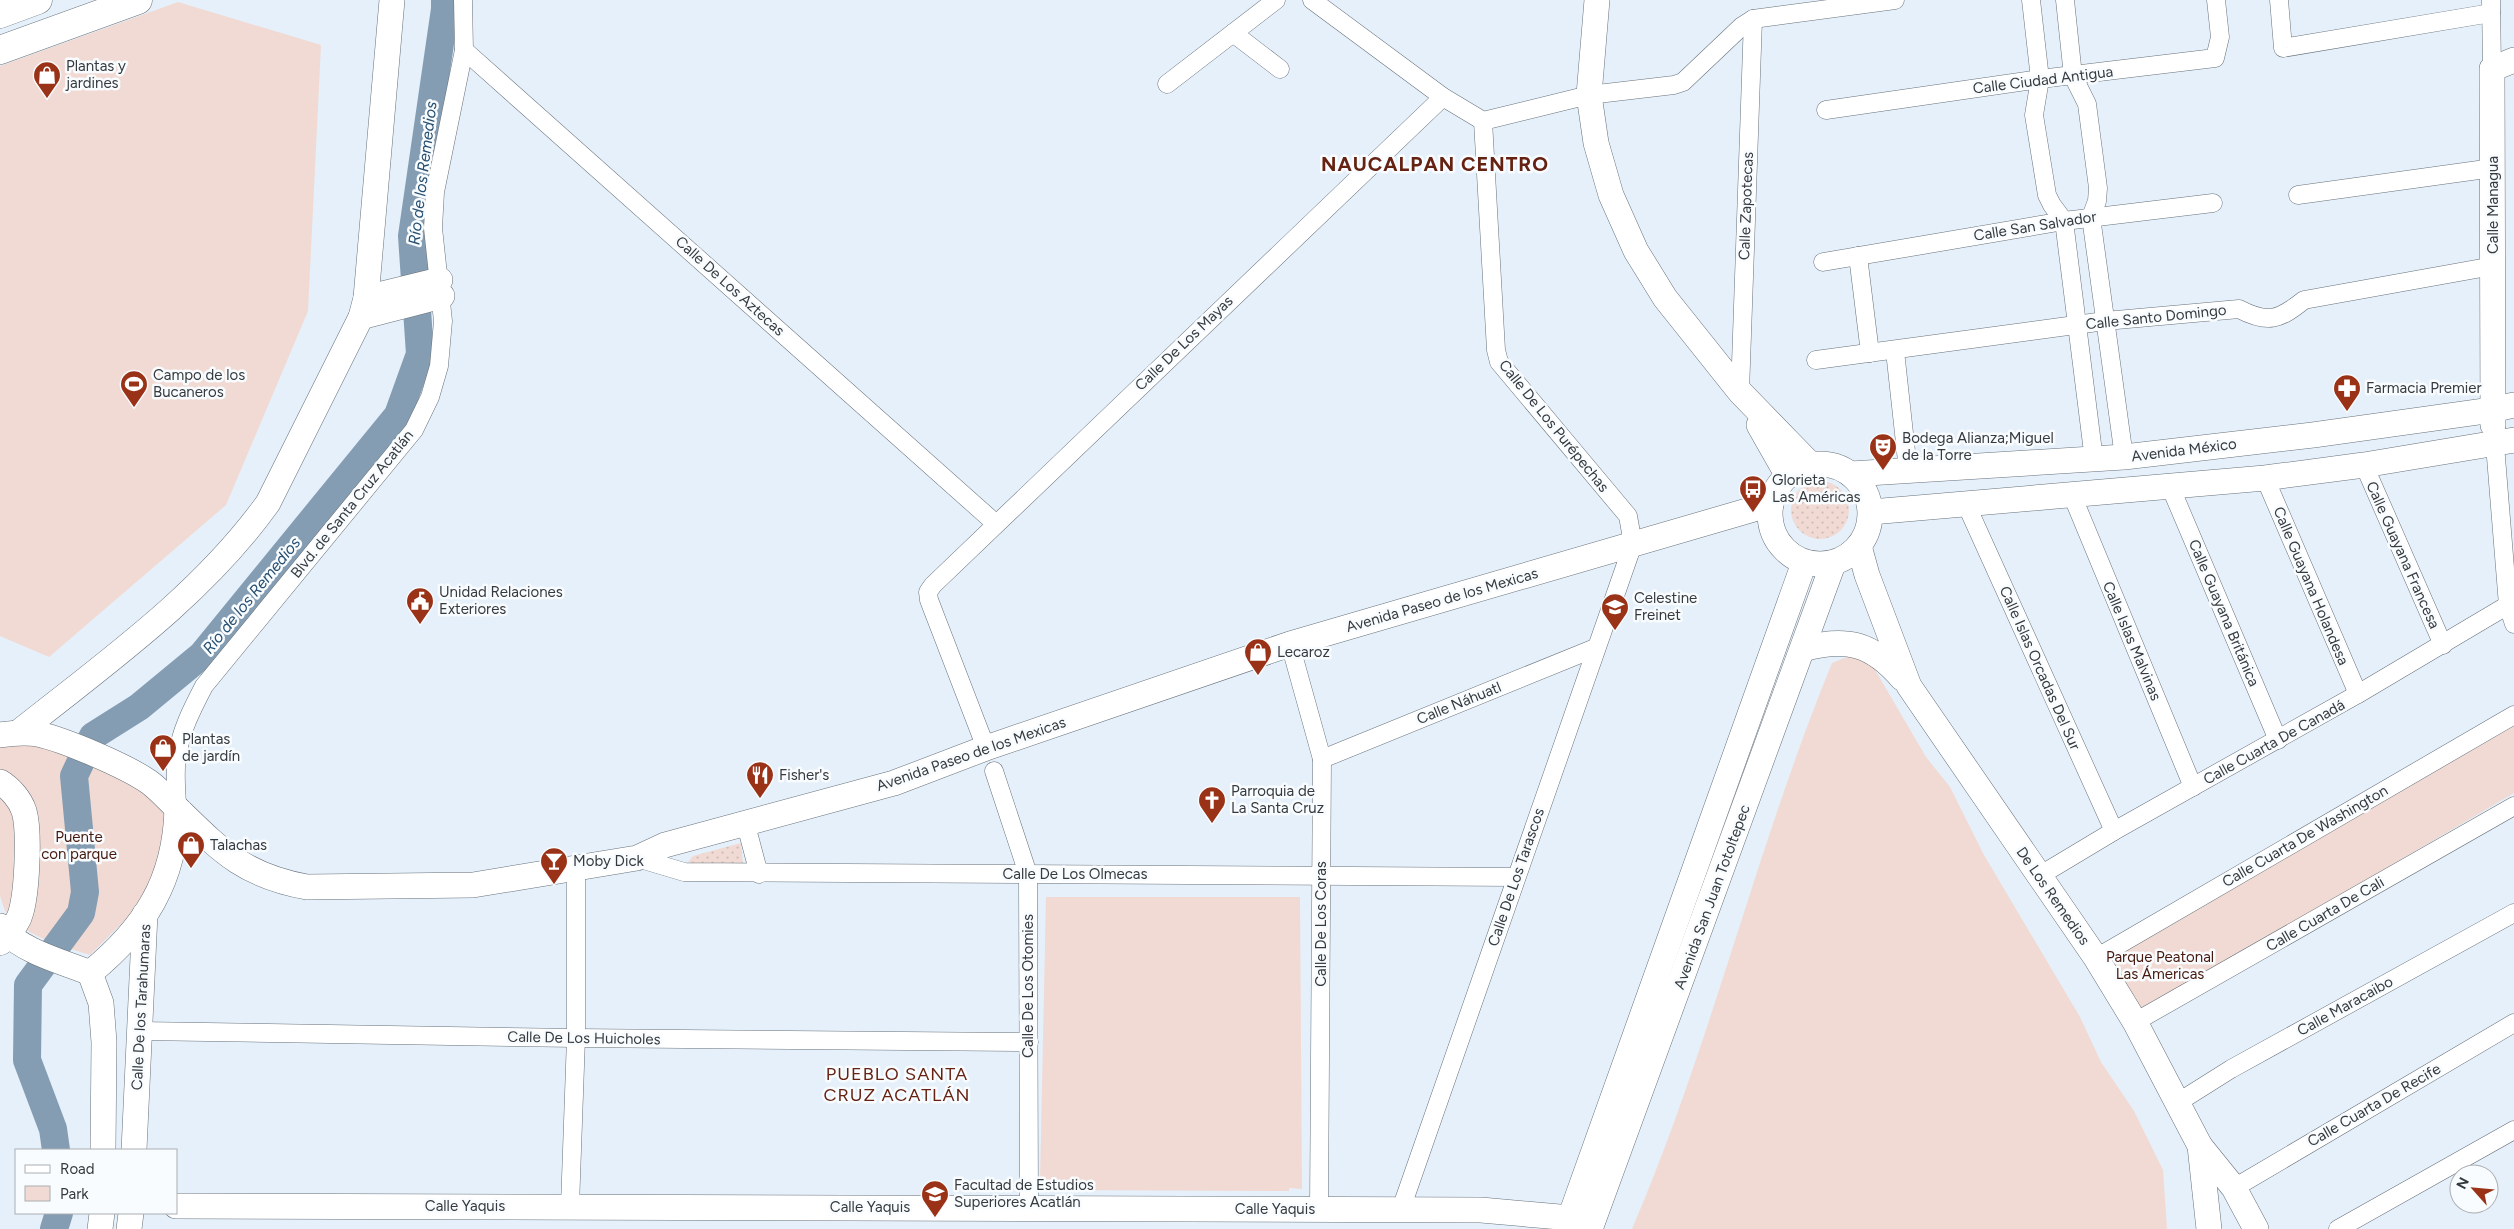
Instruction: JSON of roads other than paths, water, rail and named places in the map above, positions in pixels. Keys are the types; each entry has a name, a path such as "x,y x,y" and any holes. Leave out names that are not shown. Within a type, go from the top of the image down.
{"main road":[{"path":"0,14 38,0"},
{"path":"0,50 138,0"},
{"path":"10,734 176,605 248,530 268,503 376,305 389,28 392,0"},
{"path":"1597,0 1589,95 1596,143 1611,195 1636,250 1665,298 1740,392 1810,464"},
{"name":"Calle Managua","path":"2503,64 2493,168 2493,266 2504,443"},
{"path":"376,305 436,289"},
{"path":"1740,392 1788,476"},
{"name":"Avenida México","path":"1851,474 2124,457 2313,435 2503,408"},
{"path":"2313,435 2320,471"},
{"path":"1871,512 2265,478 2504,443"},
{"path":"1810,464 1826,464 1851,474 1865,491 1871,512 1867,534 1847,555 1818,565 1804,562 1788,554 1776,540 1770,523 1771,504 1781,483 1788,476 1810,464"},
{"name":"Avenida Paseo de los Mexicas","path":"10,734 38,734 62,742 120,767 150,783 234,861 257,874 307,887 473,885 637,858 665,845 746,825 894,782 990,759 1290,644 1771,504"},
{"name":"Avenida San Juan Totoltepec","path":"1580,1224 1802,649 1847,555"},
{"name":"De Los Remedios","path":"1847,555 1867,575 1908,686 2096,958 2136,1022 2200,1146 2206,1190 2218,1227"},
{"name":"Avenida San Juan Totoltepec","path":"1580,1224 1804,562"},
{"path":"1802,649 1841,642 1857,645 1876,653 1890,664 1908,686"},
{"path":"0,782 7,786 18,800 24,812 26,829 25,881 21,914 8,937 90,973 100,1004 104,1042 103,1149"},
{"name":"Blvd. de Santa Cruz Acatlán","path":"146,914 166,880 176,834 177,809"},
{"name":"Calle De los Tarahumaras","path":"90,973 109,958 146,914"},
{"name":"Calle De los Tarahumaras","path":"134,1149 146,914"},
{"path":"2200,1146 2234,1188 2254,1224"},
{"name":"Calle Yaquis","path":"178,1206 1481,1210 1580,1224"},
{"path":"1481,1210 1529,1229"},
{"path":"100,1229 102,1214"},
{"path":"129,1229 131,1214"},
{"path":"2218,1227 2235,1217 2254,1224"}],"street":[{"name":"Blvd. de Santa Cruz Acatlán","path":"177,809 176,760 190,713 204,686 414,430 430,397 439,366 443,321 436,289 433,228 435,192 464,50 463,0"},
{"path":"1167,84 1276,0"},
{"path":"1312,0 1443,97 1483,122 1589,95 1674,85 1683,82 1742,26 1753,19 1894,0"},
{"path":"2031,0 2040,79 2034,115 2044,177 2052,205 2064,220 2094,460"},
{"path":"2065,0 2073,76 2087,104 2098,188 2097,202 2091,216 2124,457"},
{"name":"Calle Ciudad Antigua","path":"1826,110 2040,79 2215,58 2220,37 2216,0"},
{"path":"2279,0 2283,48 2491,7"},
{"name":"Calle Managua","path":"2491,7 2503,64"},
{"name":"Calle Zapotecas","path":"1740,392 1753,19"},
{"path":"1233,33 1280,69"},
{"name":"Calle De Los Aztecas","path":"464,50 995,523"},
{"name":"Calle De Los Mayas","path":"928,592 995,523 1443,97"},
{"name":"Calle De Los Purépechas","path":"1483,122 1496,350 1499,362 1628,516 1632,544"},
{"path":"2298,195 2493,168"},
{"name":"Calle San Salvador","path":"1823,262 2064,220 2213,203"},
{"path":"1858,256 1866,308 1870,354"},
{"name":"Calle Santo Domingo","path":"1816,360 2105,321 2239,308 2259,319 2286,314 2304,300 2493,266"},
{"path":"1895,350 1908,470"},
{"path":"2504,443 2508,606 2514,624"},
{"name":"Calle Guayana Francesa","path":"2364,465 2443,645"},
{"name":"Calle Guayana Holandesa","path":"2265,478 2358,694"},
{"name":"Calle Guayana Británica","path":"2170,486 2278,740"},
{"name":"Calle Islas Malvinas","path":"2072,495 2193,787"},
{"name":"Calle Islas Orcadas Del Sur","path":"1966,504 2114,831"},
{"name":"Calle De Los Tarascos","path":"1401,1209 1632,544"},
{"name":"Calle De Los Otomies","path":"928,592 990,759 1028,874 1029,1208"},
{"name":"Calle Cuarta De Canadá","path":"2039,876 2114,831 2278,740 2508,606"},
{"name":"Calle De Los Coras","path":"1290,644 1322,759 1319,1209"},
{"name":"Calle Náhuatl","path":"1322,759 1595,648"},
{"name":"Calle Cuarta De Washington","path":"2096,958 2514,715"},
{"name":"Calle Cuarta De Cali","path":"2136,1022 2514,806"},
{"path":"746,825 759,874"},
{"name":"Calle De Los Olmecas","path":"637,858 684,872 759,874 1516,877"},
{"path":"570,1206 576,1038 576,867"},
{"name":"Calle Maracaibo","path":"2177,1103 2232,1069 2514,913"},
{"name":"Calle Cuarta De Recife","path":"2234,1188 2514,1023"},
{"name":"Calle De Los Huicholes","path":"140,1031 576,1038 1029,1042"},
{"path":"2338,1229 2514,1130"}],"waterway":[{"name":"Río de los Remedios","path":"56,1149 53,1129 27,1060 28,985 81,913 85,892 74,776 93,736 139,707 202,655 398,415 420,354 412,236 445,0"},
{"name":"Río de los Remedios","path":"54,1229 59,1214"}],"place":[{"name":"Plantas y jardines","path":"47,99"},
{"name":"Campo de los Bucaneros","path":"134,408"},
{"name":"Farmacia Premier","path":"2347,412"},
{"name":"Bodega Alianza;Miguel de la Torre","path":"1883,471"},
{"name":"Glorieta Las Américas","path":"1753,513"},
{"name":"Unidad Relaciones Exteriores","path":"420,625"},
{"name":"Celestine Freinet","path":"1615,631"},
{"name":"Lecaroz","path":"1258,676"},
{"name":"Plantas de jardín","path":"163,772"},
{"name":"Fisher's","path":"760,799"},
{"name":"Parroquia de La Santa Cruz","path":"1212,824"},
{"name":"Talachas","path":"191,869"},
{"name":"Moby Dick","path":"554,885"},
{"name":"Facultad de Estudios Superiores Acatlán","path":"935,1218"}],"district":[{"name":"NAUCALPAN CENTRO","path":"1435,164"},
{"name":"PUEBLO SANTA CRUZ ACATLÁN","path":"897,1084"}],"park label":[{"name":"Puente con parque","path":"79,846"},
{"name":"Parque Peatonal Las Ámericas","path":"2160,966"}]}
